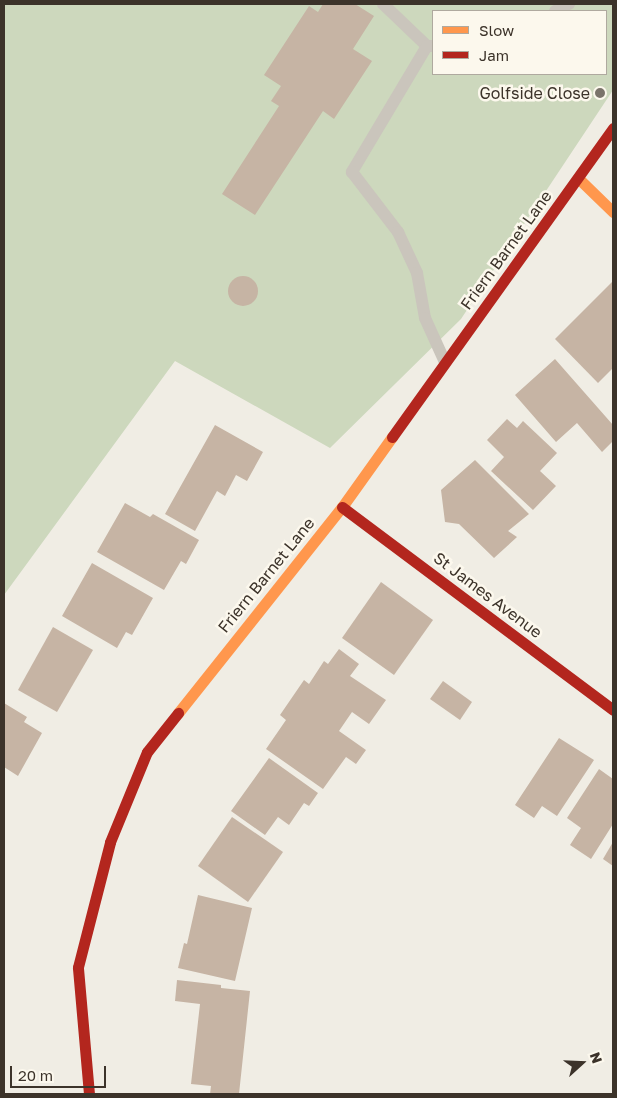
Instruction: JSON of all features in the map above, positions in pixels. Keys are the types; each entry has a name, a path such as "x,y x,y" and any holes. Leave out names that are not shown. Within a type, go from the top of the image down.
{"main road":[{"name":"Friern Barnet Lane","path":"89,1094 78,967 110,842 148,752 244,627 342,507 613,128"},
{"path":"578,178 613,212"},
{"name":"St James Avenue","path":"342,507 613,710"}],"lane":[{"path":"382,4 430,46 352,172 398,232 417,273 425,318 445,363"},
{"path":"557,10 569,4"}],"green space":[{"path":"4,4 613,4 613,90 461,319 330,448 175,361 4,595"}],"building":[{"path":"323,4 355,4 374,16 353,49 372,61 334,119 323,111 255,215 222,194 279,106 271,101 281,86 264,75 309,6 318,12"},
{"path":"243,276 254,280 258,291 254,302 243,306 232,302 228,291 232,280"},
{"path":"613,281 613,368 598,383 555,339"},
{"path":"555,359 613,425 613,441 602,452 577,423 556,442 515,395"},
{"path":"507,419 517,428 523,421 557,453 540,471 556,486 533,510 491,471 504,457 487,440"},
{"path":"215,425 263,452 247,481 236,475 225,496 217,491 195,531 165,514"},
{"path":"475,460 529,514 508,531 517,537 494,558 459,524 445,522 441,490"},
{"path":"125,503 150,517 153,514 199,540 186,564 181,561 164,590 97,552"},
{"path":"92,563 153,598 132,635 126,632 117,648 62,616"},
{"path":"381,582 433,620 394,675 342,638"},
{"path":"53,627 93,650 57,712 18,690"},
{"path":"339,649 359,664 350,676 386,700 369,724 352,712 339,731 366,750 356,764 346,757 323,789 266,749 286,720 280,715 304,680 309,684 324,661 328,664"},
{"path":"443,681 472,702 460,720 430,699"},
{"path":"4,703 27,717 24,722 42,733 18,776 4,767"},
{"path":"559,738 594,760 557,816 542,806 534,818 515,805"},
{"path":"269,758 318,793 309,806 304,803 289,825 278,817 265,835 231,811"},
{"path":"599,769 613,779 613,824 591,859 570,845 581,828 567,818"},
{"path":"232,817 283,852 248,902 198,866"},
{"path":"613,842 613,866 603,859"},
{"path":"198,895 252,908 235,981 178,968 184,943 187,944"},
{"path":"177,980 221,985 221,988 250,991 239,1094 210,1094 211,1086 191,1084 200,1004 175,1001"}],"traffic: slow":[{"path":"578,178 613,212"},
{"path":"178,713 342,507 392,437"}],"traffic: jam":[{"path":"392,437 613,128"},
{"path":"342,507 613,710"},
{"path":"89,1094 78,967 110,842 147,752 178,713"}],"place":[{"name":"Golfside Close","path":"600,93"}]}
